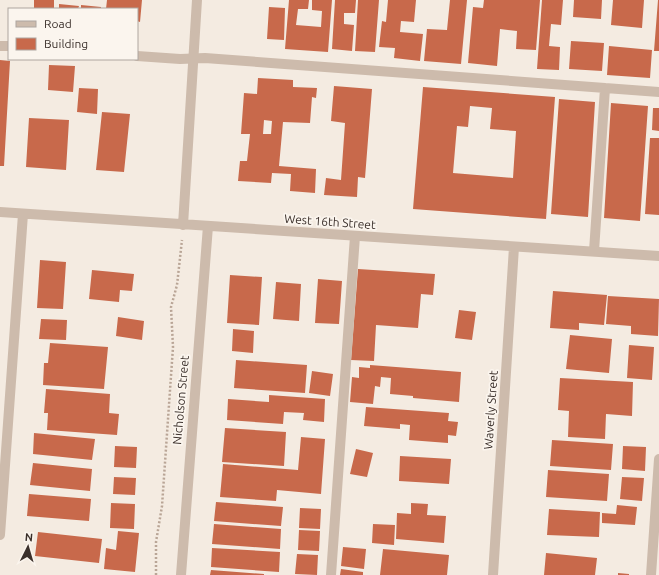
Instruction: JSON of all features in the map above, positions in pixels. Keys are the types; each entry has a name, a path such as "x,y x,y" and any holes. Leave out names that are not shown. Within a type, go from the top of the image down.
{"street":[{"path":"183,224 197,0"},
{"path":"138,56 194,58 659,92"},
{"path":"594,251 605,88"},
{"name":"West 16th Street","path":"0,212 659,256"},
{"path":"0,534 22,214"},
{"name":"Nicholson Street","path":"181,575 208,226"},
{"path":"332,575 354,236"},
{"name":"Waverly Street","path":"493,575 514,247"},
{"path":"651,575 659,459"}],"path":[{"path":"156,575 156,542 162,506 173,347 171,307 177,285 183,224"}],"building":[{"path":"34,0 54,0 54,8 34,8"},
{"path":"107,0 142,0 140,22 138,21 138,8 106,8"},
{"path":"289,0 309,0 308,9 298,9 296,25 321,27 322,11 312,10 312,0 332,0 328,52 285,49"},
{"path":"335,0 356,0 355,13 344,13 344,24 354,25 352,51 332,49"},
{"path":"358,0 379,0 375,52 355,51"},
{"path":"388,0 416,0 414,22 401,21 400,32 423,34 420,61 394,58 395,48 379,47 382,21 386,22"},
{"path":"450,0 467,0 461,64 424,61 427,29 447,30"},
{"path":"484,0 540,0 536,50 516,49 517,31 500,29 497,66 468,63 473,7 483,8"},
{"path":"542,0 563,0 561,25 551,24 549,46 560,47 559,70 537,69"},
{"path":"574,0 602,0 601,19 573,17"},
{"path":"613,0 644,0 642,28 611,25"},
{"path":"658,0 659,51 654,51"},
{"path":"59,4 79,6 78,8 59,8"},
{"path":"81,5 101,7 101,8 81,8"},
{"path":"269,7 285,8 284,40 267,39"},
{"path":"571,41 604,43 602,71 569,69"},
{"path":"609,46 652,50 650,78 607,75"},
{"path":"0,60 10,61 4,166 0,166"},
{"path":"49,65 75,66 73,92 48,90"},
{"path":"258,78 293,80 293,87 317,88 316,98 312,97 310,123 283,122 279,166 316,169 315,193 290,191 291,174 272,173 271,183 238,181 240,161 247,161 250,134 241,134 244,93 257,94","holes":["264,120 272,121 271,134 263,134"]},
{"path":"334,86 372,89 365,178 358,177 357,197 324,195 326,178 341,180 345,123 331,121"},
{"path":"423,87 555,97 546,219 413,209","holes":["470,106 492,108 490,129 516,131 513,178 453,173 457,126 468,127"]},
{"path":"79,88 98,89 97,114 77,112"},
{"path":"559,99 595,102 588,217 551,214"},
{"path":"611,103 648,106 640,221 604,218"},
{"path":"653,108 659,108 659,131 652,130"},
{"path":"102,112 130,114 124,172 96,170"},
{"path":"29,118 69,120 66,170 26,167"},
{"path":"650,138 659,138 659,215 645,214"},
{"path":"40,260 66,262 63,309 37,308"},
{"path":"358,269 435,274 433,295 421,294 418,328 376,325 374,361 351,360"},
{"path":"92,270 134,274 132,291 120,290 119,302 89,299"},
{"path":"230,275 262,277 259,325 227,323"},
{"path":"318,279 342,281 339,324 315,323"},
{"path":"276,282 301,284 299,321 273,319"},
{"path":"553,291 607,295 604,325 579,323 579,330 550,328"},
{"path":"608,296 659,299 658,336 631,334 631,326 606,324"},
{"path":"459,310 476,312 472,340 455,338"},
{"path":"118,317 144,321 142,340 116,336"},
{"path":"41,319 67,320 66,340 39,339"},
{"path":"233,329 254,331 253,353 232,351"},
{"path":"570,335 612,339 609,373 566,369"},
{"path":"50,343 108,347 104,389 43,385 44,363 48,363"},
{"path":"629,345 654,347 652,380 627,378"},
{"path":"236,360 307,365 305,393 234,388"},
{"path":"370,365 461,372 459,402 413,398 413,396 390,394 391,378 381,377 380,387 375,386 373,404 350,402 352,377 359,378 359,367 370,368"},
{"path":"312,371 333,374 330,396 309,393"},
{"path":"560,378 633,382 632,416 606,414 605,439 568,437 569,411 558,410"},
{"path":"46,389 110,394 109,413 119,414 117,435 47,430 48,413 44,413"},
{"path":"269,395 325,399 324,422 303,420 304,413 284,412 283,424 227,420 228,399 269,402"},
{"path":"366,407 449,413 448,421 458,422 456,436 448,435 448,443 409,440 410,425 400,424 400,429 364,426"},
{"path":"225,428 286,432 284,466 222,462"},
{"path":"34,433 95,439 92,460 33,454"},
{"path":"301,437 325,439 321,494 277,490 276,501 220,497 223,464 298,470"},
{"path":"552,440 613,444 611,470 550,466"},
{"path":"115,446 137,447 136,468 114,467"},
{"path":"623,446 646,447 645,471 622,469"},
{"path":"356,449 373,453 367,477 350,474"},
{"path":"400,456 451,459 449,484 399,481"},
{"path":"33,463 92,469 90,491 30,485"},
{"path":"548,470 609,474 607,501 546,497"},
{"path":"114,477 136,478 135,495 113,494"},
{"path":"622,477 644,478 642,501 620,499"},
{"path":"29,494 91,499 89,521 27,516"},
{"path":"216,502 283,507 281,526 214,521"},
{"path":"111,503 135,504 134,529 110,528"},
{"path":"411,503 428,504 427,515 446,516 444,543 396,539 397,513 411,514"},
{"path":"617,505 637,507 635,525 602,523 602,513 616,514"},
{"path":"300,508 321,509 320,529 299,528"},
{"path":"549,509 600,512 599,537 547,535"},
{"path":"214,524 281,529 280,549 212,544"},
{"path":"373,524 395,525 394,545 372,543"},
{"path":"299,530 320,531 319,551 298,550"},
{"path":"118,531 139,533 135,572 104,569 106,548 116,550"},
{"path":"38,532 102,539 99,563 35,556"},
{"path":"343,547 366,549 364,569 341,566"},
{"path":"212,548 280,552 279,572 211,567"},
{"path":"383,549 449,555 447,575 380,575"},
{"path":"546,553 597,558 595,575 544,575"},
{"path":"297,554 318,555 317,575 295,574"},
{"path":"341,569 363,572 363,575 340,575"},
{"path":"211,570 264,574 264,575 210,575"},
{"path":"618,573 629,574 629,575 618,575"}]}
